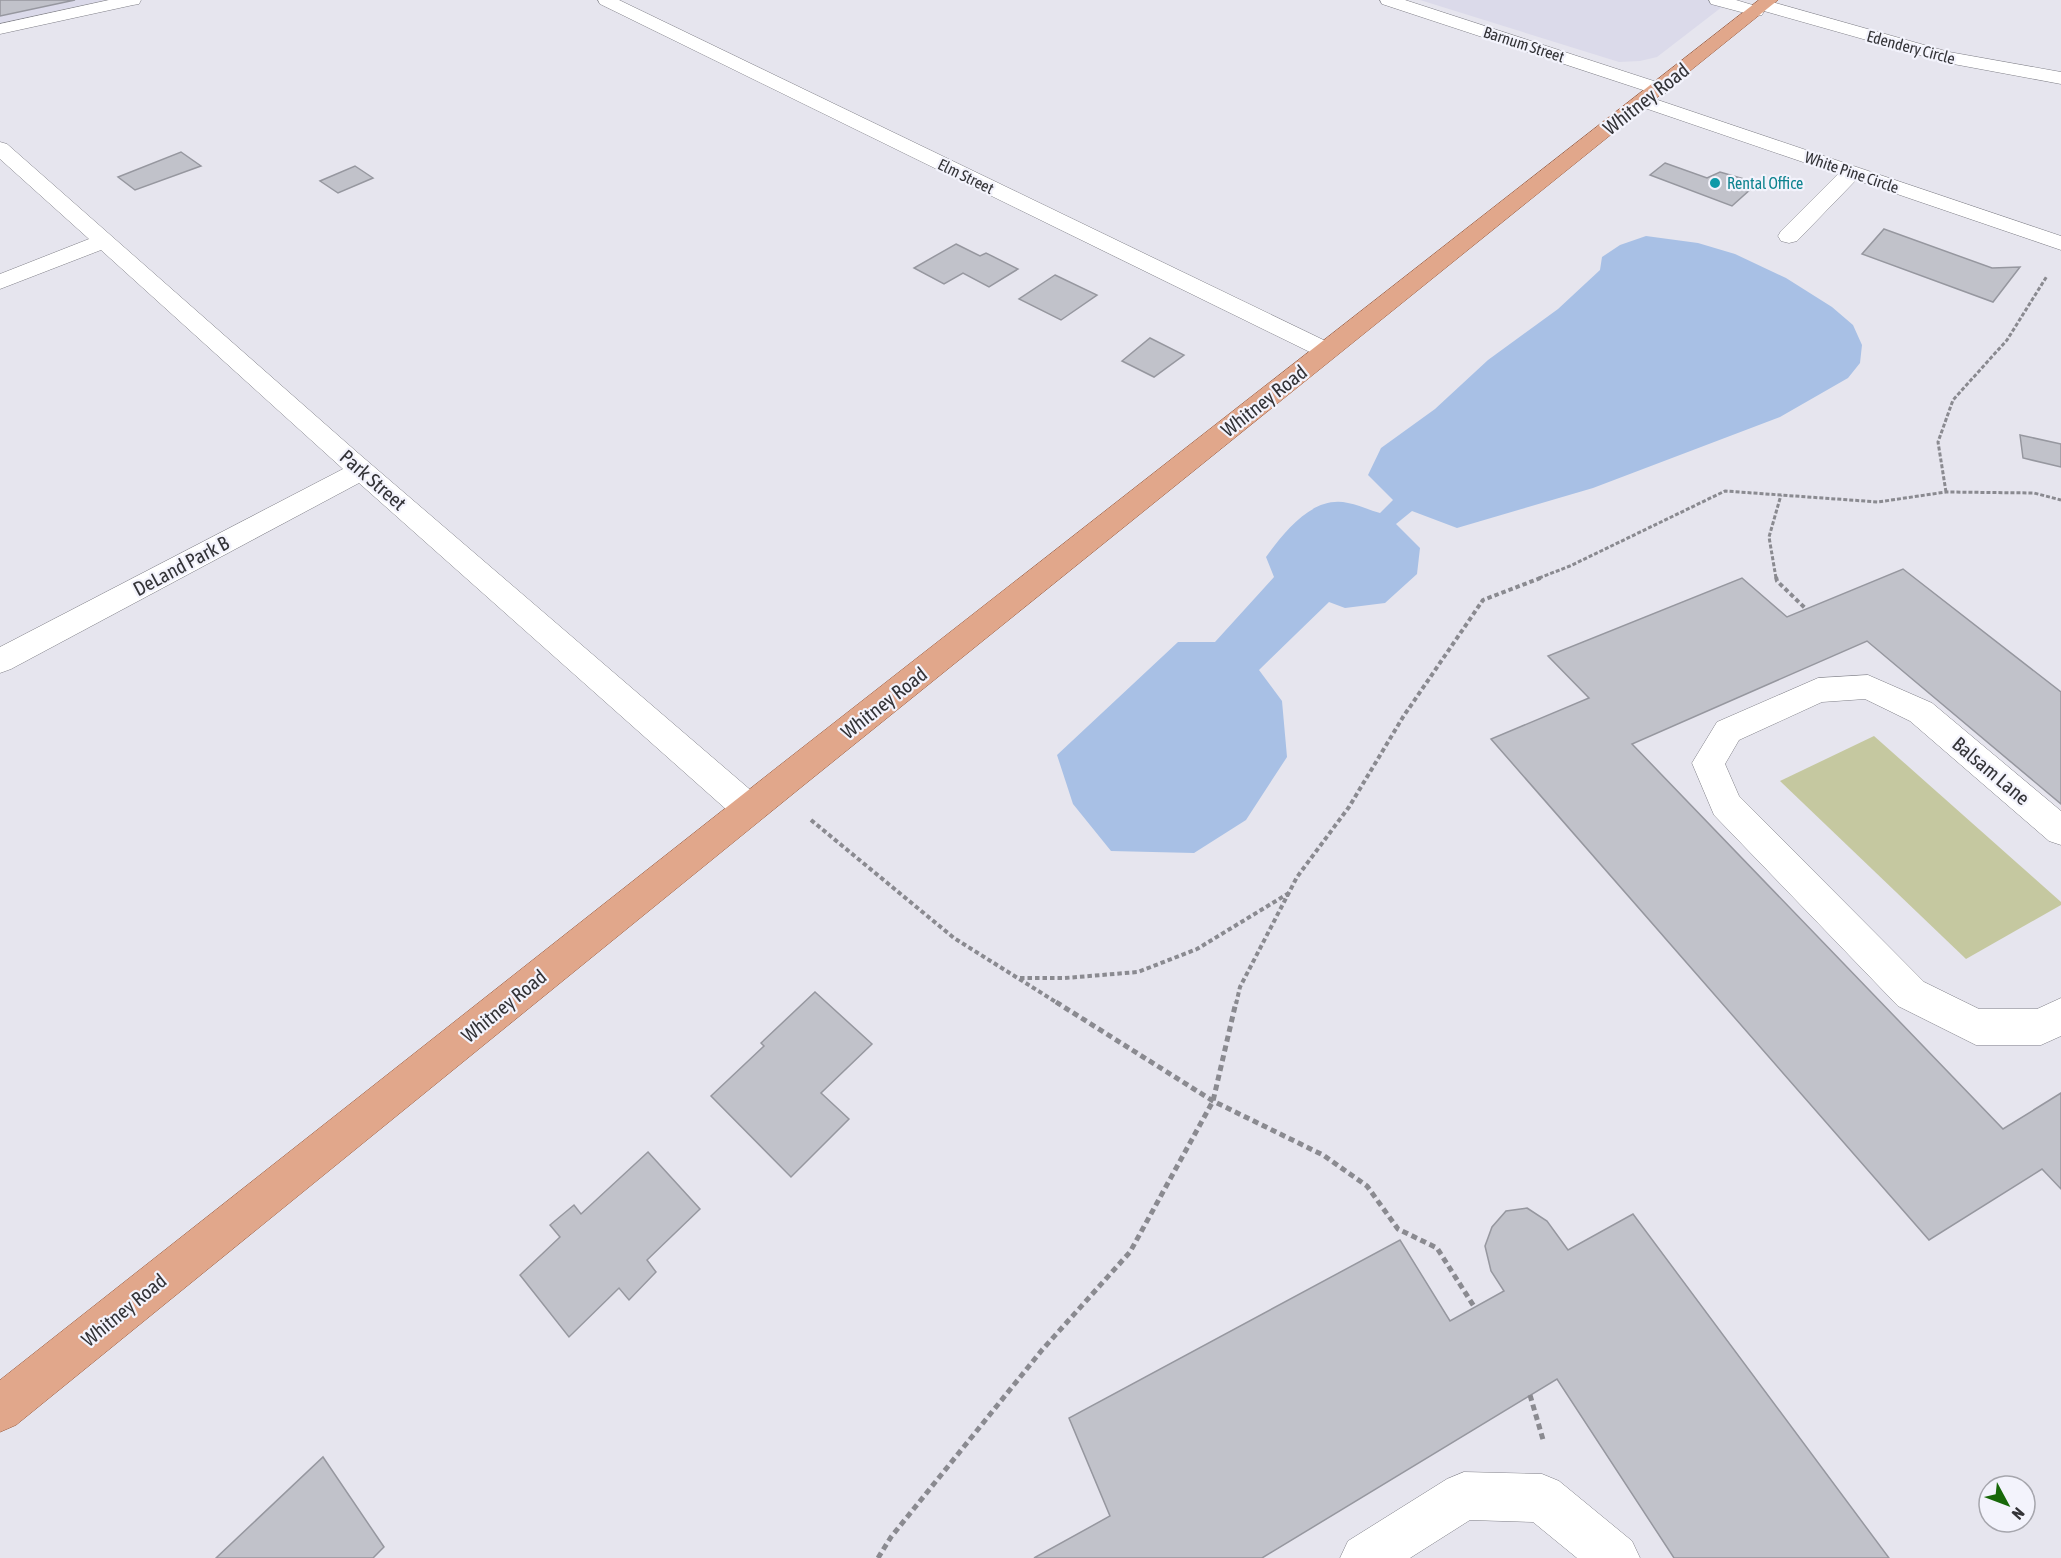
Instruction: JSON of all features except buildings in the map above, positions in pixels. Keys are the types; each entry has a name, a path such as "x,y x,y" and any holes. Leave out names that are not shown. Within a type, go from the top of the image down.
{"main road":[{"name":"Whitney Road","path":"0,1409 749,809 1764,5"}],"street":[{"path":"0,29 133,0"},
{"name":"Elm Street","path":"606,0 1327,351"},
{"name":"Barnum Street","path":"1388,0 1651,95"},
{"name":"Edendery Circle","path":"1718,0 1764,5 1956,59 2061,78"},
{"name":"White Pine Circle","path":"1651,95 1852,172 2061,243"},
{"name":"Park Street","path":"0,148 362,470 749,809"},
{"path":"1789,236 1852,172"},
{"path":"0,282 105,240"},
{"name":"DeLand Park B","path":"0,661 362,470"},
{"name":"Balsam Lane","path":"2061,831 1921,712 1868,687 1818,690 1728,731 1708,763 1726,805 1911,994 1976,1027 2041,1028 2061,1016"},
{"path":"1365,1558 1464,1496 1542,1498 1615,1558"}],"path":[{"path":"1946,492 1938,442 1953,400 2007,340 2051,269"},
{"path":"878,1558 891,1537 1042,1350 1130,1252 1213,1101 1240,987 1297,877 1348,807 1403,717 1483,600 1569,566 1725,490 1878,502 1946,492 2034,493 2061,500"},
{"path":"1781,495 1769,537 1777,581 1806,609"},
{"path":"811,820 954,938 1213,1101 1323,1155 1367,1186 1398,1229 1437,1248 1475,1308"},
{"path":"1018,978 1065,978 1138,972 1197,948 1290,892"}],"shaded area":[{"path":"0,0 106,0 0,23"},
{"path":"1420,0 1731,0 1657,57 1619,62"}],"green space":[{"path":"1874,736 2061,902 2061,905 1966,959 1780,781"}],"water":[{"path":"1646,236 1698,243 1735,254 1786,278 1832,307 1853,325 1862,345 1860,363 1848,378 1780,417 1593,488 1457,528 1412,511 1396,524 1420,548 1417,574 1385,603 1345,608 1329,602 1259,670 1282,701 1287,757 1246,820 1194,853 1111,851 1073,804 1057,755 1178,642 1215,642 1274,577 1266,557 1301,517 1323,504 1335,502 1352,504 1380,513 1393,500 1368,475 1381,448 1435,409 1488,360 1558,309 1600,270 1602,257 1620,245"}],"place":[{"name":"Rental Office","path":"1715,183"}]}
